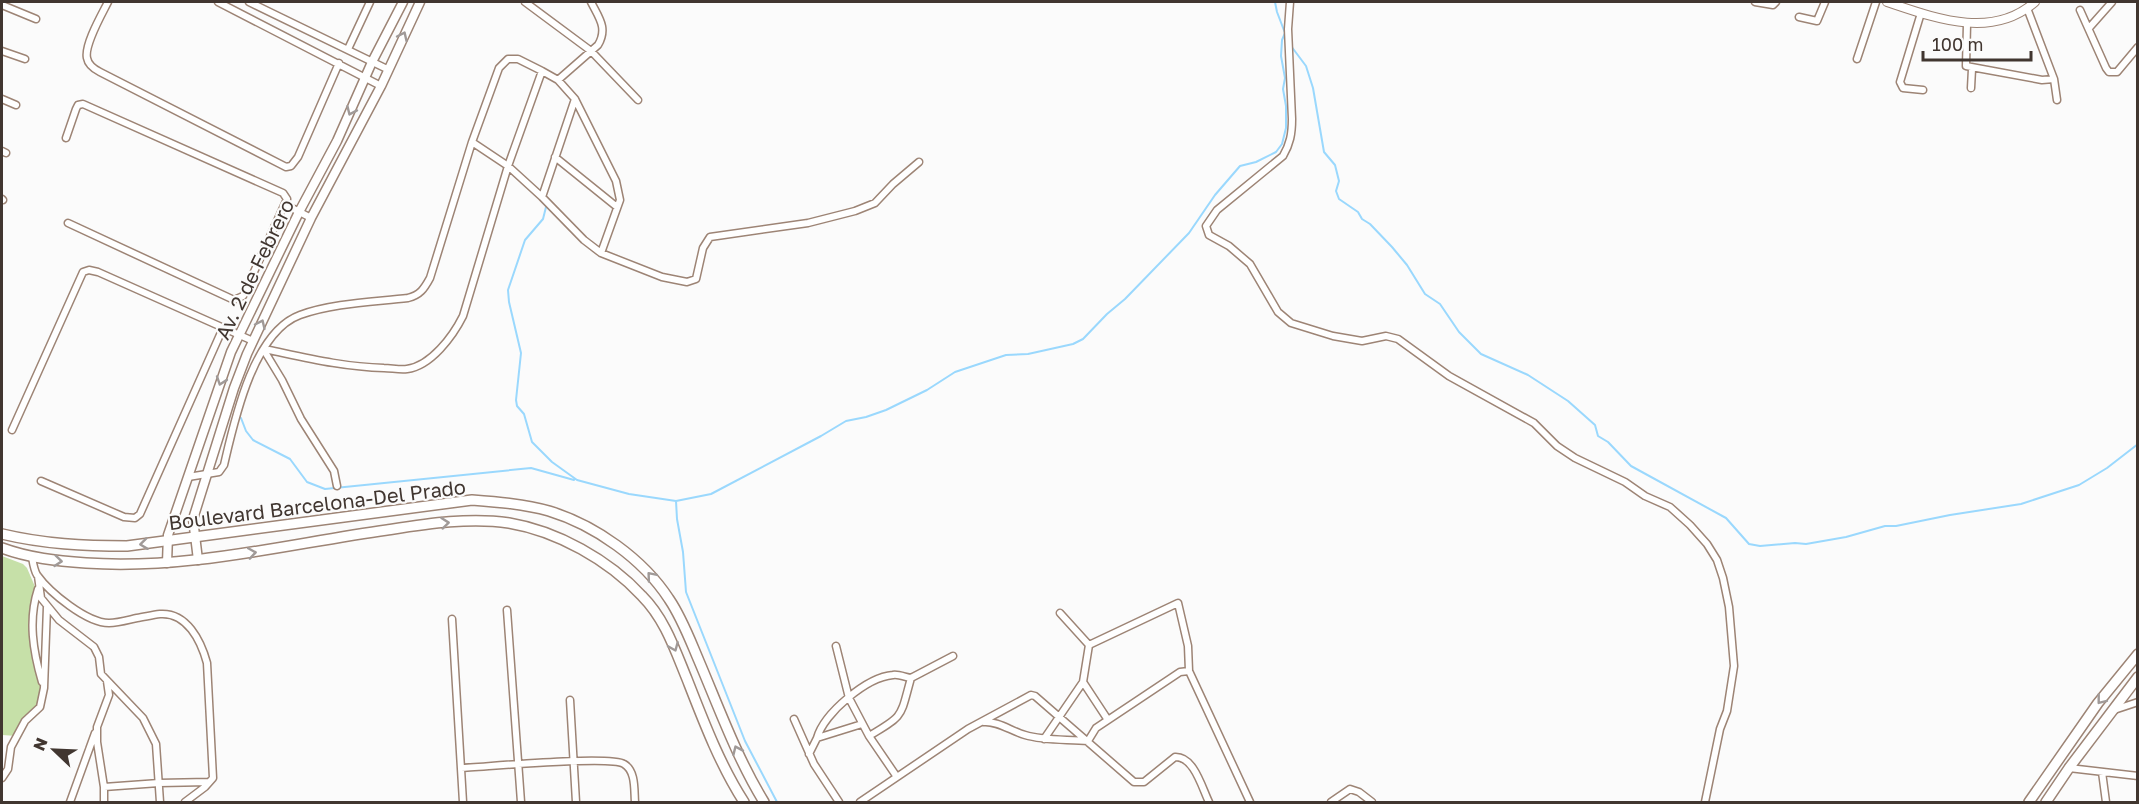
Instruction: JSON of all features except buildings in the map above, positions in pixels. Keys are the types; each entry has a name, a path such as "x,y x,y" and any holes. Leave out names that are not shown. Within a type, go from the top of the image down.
{"main road":[{"name":"Av. 2 de Febrero","path":"167,563 166,541 231,352 299,212 337,141 372,62 404,2"},
{"name":"Av. 2 de Febrero","path":"198,560 193,519 234,388 253,341 311,218 381,86 420,2"},
{"name":"Boulevard Barcelona-Del Prado","path":"2,534 75,546 128,546 472,500 525,506 550,512 575,521 602,536 630,556 647,570 670,600 740,757 764,802"},
{"name":"Boulevard Barcelona-Del Prado","path":"2,548 32,557 123,566 198,560 301,545 350,535 480,520 509,523 534,529 562,540 595,558 624,579 643,597 673,642 720,757 744,802"},
{"path":"2029,802 2098,703 2138,654"},
{"path":"2046,802 2138,677"}],"street":[{"path":"108,2 88,46 87,58 90,65 285,167 291,166 298,157 339,63"},
{"path":"218,2 381,86"},
{"path":"249,2 387,69"},
{"path":"348,49 370,2"},
{"path":"525,2 591,51 638,100"},
{"path":"558,80 601,40 604,26 591,2"},
{"path":"1290,2 1288,29 1292,134 1288,147 1283,156 1271,167 1217,210 1206,226 1209,235 1229,246 1250,264 1278,312 1292,324 1333,336 1362,341 1386,336 1398,339 1449,376 1534,423 1557,446 1575,458 1670,507 1696,531 1717,560 1724,578 1730,607 1734,666 1727,711 1720,729 1705,802"},
{"path":"1755,2 1773,5 1776,2"},
{"path":"1799,17 1817,21 1825,2"},
{"path":"1857,59 1876,2"},
{"path":"1887,2 1967,24 2008,18 2035,2"},
{"path":"2089,28 2112,2"},
{"path":"2,5 36,19"},
{"path":"2027,8 2054,79 2057,100"},
{"path":"2080,10 2109,72 2117,72 2138,47"},
{"path":"1921,13 1900,82 1903,88 1923,90"},
{"path":"1967,24 1971,88"},
{"path":"2,51 25,59"},
{"path":"188,477 219,471 224,465 236,416 251,375 264,347 283,326 298,315 345,305 408,298 423,291 499,68 508,59 518,59 558,80 575,99 616,181 620,200 601,253"},
{"path":"1969,68 2042,80 2054,79"},
{"path":"337,486 334,471 301,419 276,368 265,355 266,351 373,368 408,369 427,361 457,327 463,316 508,166 542,71"},
{"path":"2,99 16,105"},
{"path":"542,196 575,99"},
{"path":"66,138 76,109 78,105 83,104 283,194 287,199 243,296 234,300 68,223"},
{"path":"472,142 508,166 542,196 584,240 601,253 662,277 687,282 696,279 703,248 710,237 808,223 855,211 875,203 919,162"},
{"path":"555,157 617,207"},
{"path":"286,205 311,218"},
{"path":"12,430 83,272 89,270 98,272 253,341"},
{"path":"41,481 124,517 135,518 140,514 223,328"},
{"path":"32,557 38,576 38,588 47,607 59,620 94,647 99,657 101,674 143,718 156,744 160,802"},
{"path":"38,576 65,603 98,621 114,623 165,614 174,616 192,630 203,648 207,663 213,778 185,802"},
{"path":"38,588 32,627 34,656 44,688"},
{"path":"1089,645 1178,603 1188,646 1189,671 1250,802"},
{"path":"2,778 8,770 11,747 25,721 40,707 44,688 47,607"},
{"path":"507,610 521,802"},
{"path":"1060,613 1089,645"},
{"path":"452,619 463,802"},
{"path":"1044,739 1061,718 1083,682 1089,645"},
{"path":"836,646 849,698 869,736 897,777"},
{"path":"809,754 824,721 835,708 872,681 894,675 911,678 953,656"},
{"path":"1088,741 1096,728 1180,672 1189,671"},
{"path":"869,736 893,722 902,712 911,678"},
{"path":"70,802 109,695 107,681"},
{"path":"1083,682 1108,720"},
{"path":"2111,711 2138,700 2128,689"},
{"path":"860,802 981,722 1031,695 1035,696 1134,782 1139,784 1144,782 1175,757 1184,758 1188,761 1209,802"},
{"path":"570,700 576,802"},
{"path":"794,719 809,754 839,802"},
{"path":"981,722 992,722 1026,736 1088,741"},
{"path":"818,738 862,724"},
{"path":"97,727 104,802"},
{"path":"461,768 573,761 619,761 626,764 632,772 635,802"},
{"path":"2069,768 2138,776"},
{"path":"2102,772 2106,802"},
{"path":"104,788 159,783 210,782"},
{"path":"1331,802 1350,789 1370,801"}],"green space":[{"path":"2,556 23,564 36,589 32,627 44,688 40,707 17,736 2,735"}],"waterway":[{"path":"1275,2 1285,33"},
{"path":"546,207 543,219 525,240 508,290 521,353 516,400 517,406 524,414 532,442 552,462 577,480 629,494 676,501 711,494 846,421 886,410 927,390 955,372 1006,355 1028,354 1073,344 1083,339 1189,233 1215,195 1240,166 1256,162 1276,152 1282,144 1286,128 1283,89 1285,78 1281,56 1285,33"},
{"path":"1291,46 1306,66 1313,88 1324,152 1335,165 1339,181 1336,191 1339,199 1358,212 1362,219 1370,224 1392,247 1407,265 1425,294 1440,304 1459,332 1481,354 1528,375 1568,401 1595,425 1598,436 1608,442 1631,466 1726,518 1749,544 1760,546 1806,544 1846,537 1885,526 2021,504 2079,485 2107,468 2138,444"},
{"path":"241,418 246,431 253,440 290,459 307,482 325,489 531,468 574,480"},
{"path":"676,501 686,592 745,741 777,802"}]}
